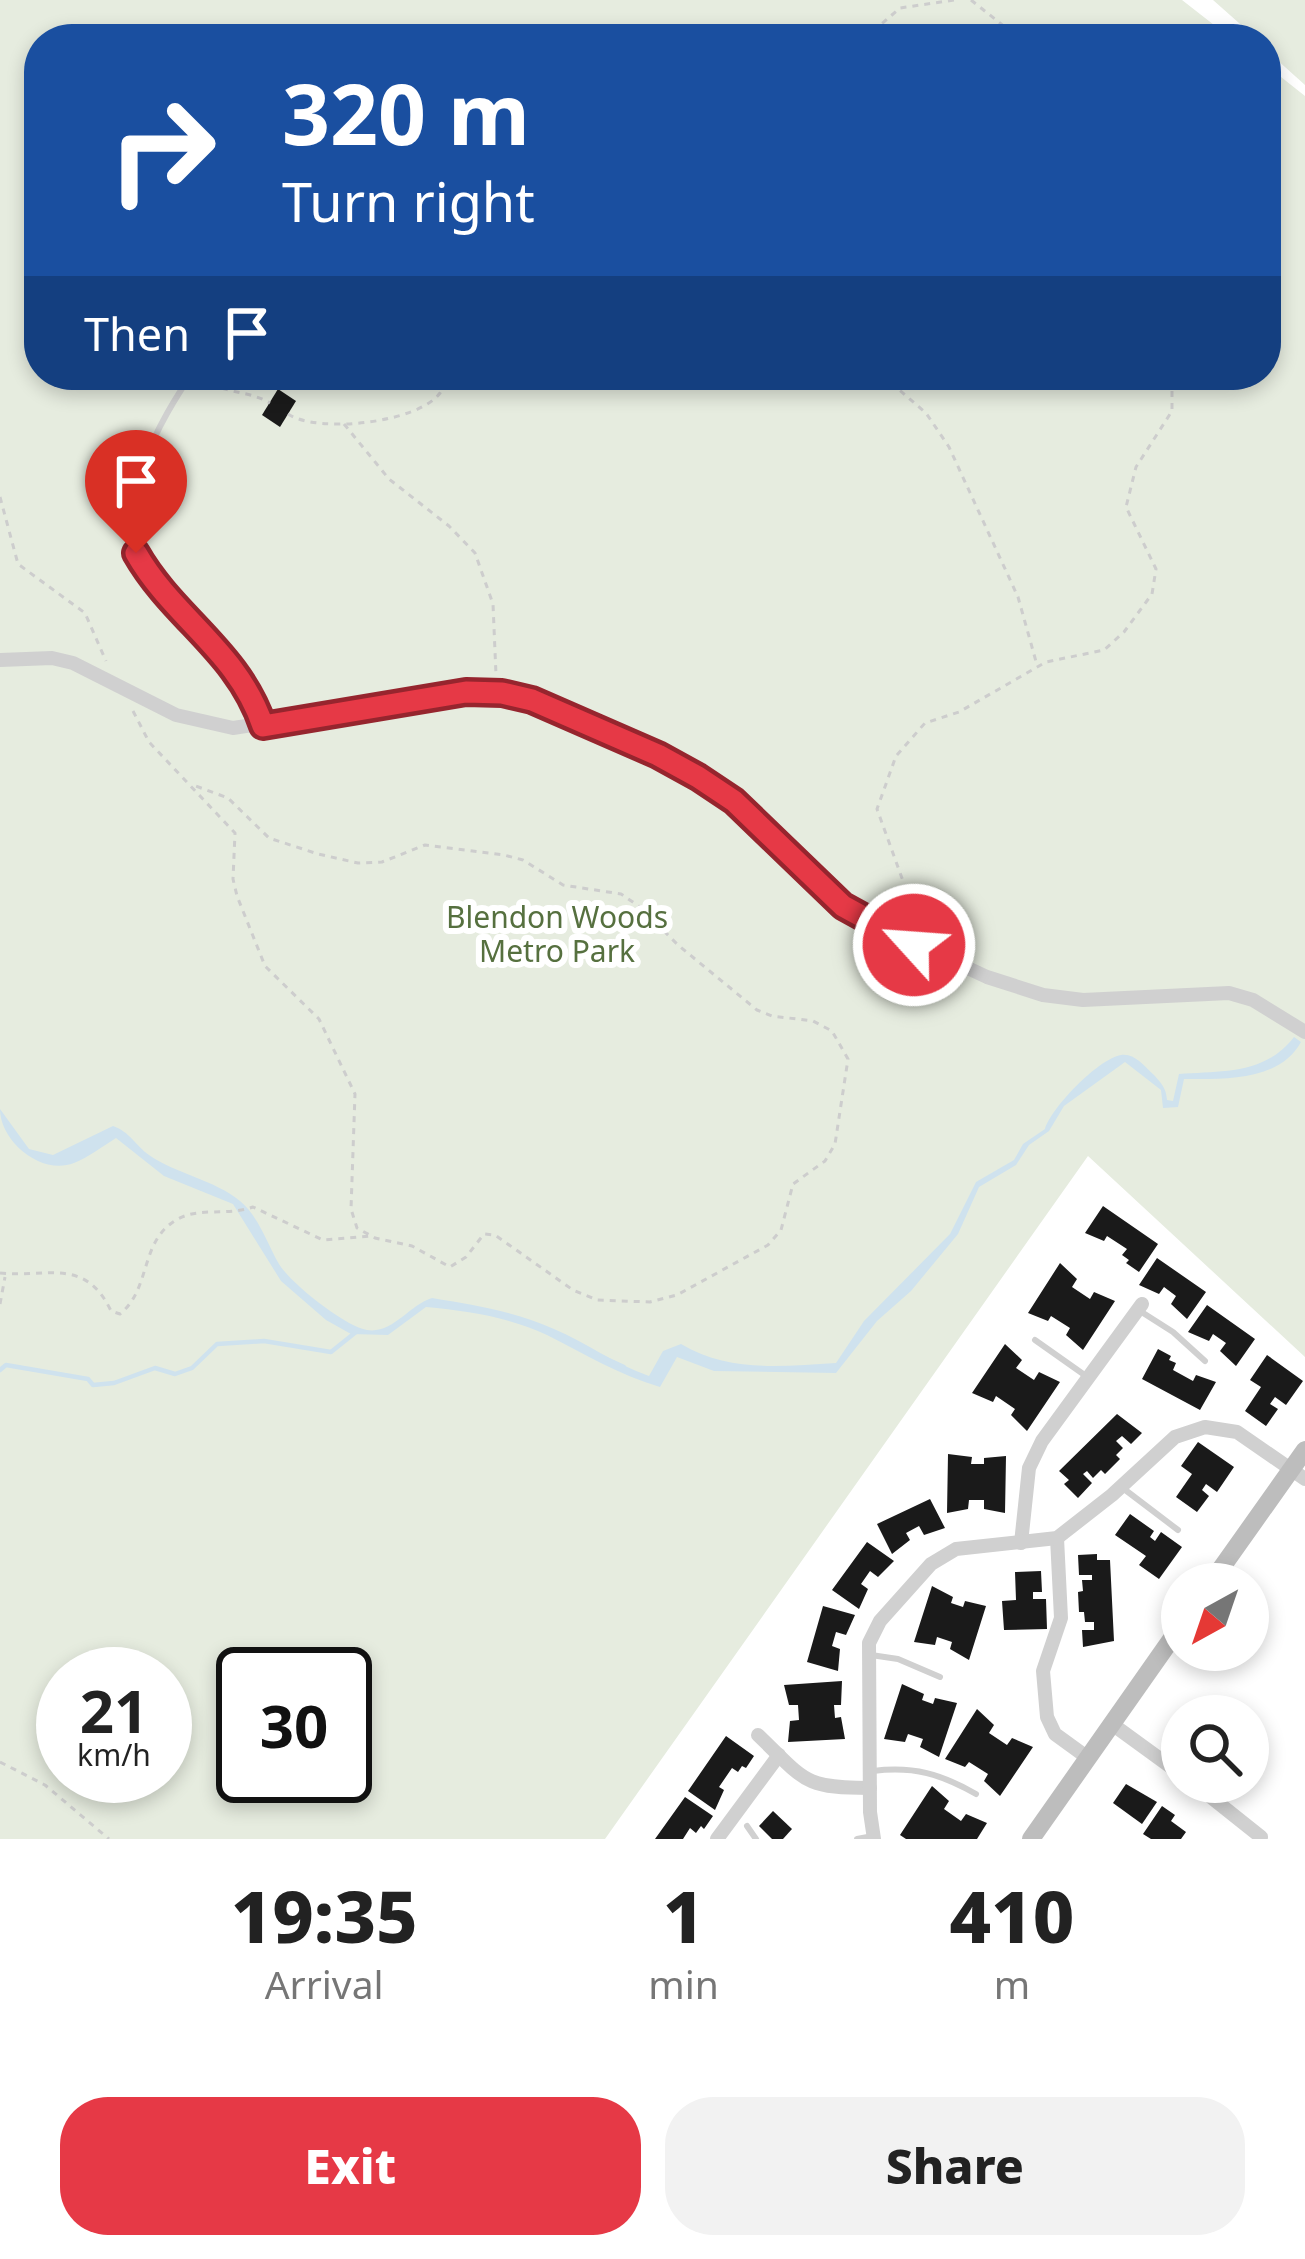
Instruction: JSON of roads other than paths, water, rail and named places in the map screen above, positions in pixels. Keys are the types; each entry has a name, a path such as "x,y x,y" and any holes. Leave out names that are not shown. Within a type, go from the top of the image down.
{"main road":[{"path":"1227,1563 1298,1474 1305,1450"},
{"path":"1031,1839 1161,1654"}],"street":[{"path":"0,660 52,658 204,724 233,728 466,692 496,692 562,712 698,777 734,801 843,906 914,945 1043,995 1083,1000 1229,993 1253,1000 1305,1032"},
{"path":"1021,1543 1029,1468 1042,1441 1140,1306"},
{"path":"868,1838 868,1655 880,1622 931,1564 956,1549 1058,1538 1175,1437 1205,1427 1237,1432 1298,1474"},
{"path":"1058,1538 1061,1618 1043,1671 1047,1718 1055,1733 1088,1758"},
{"path":"1112,1724 1161,1760"},
{"path":"758,1735 809,1782 823,1788 869,1788"},
{"path":"717,1839 779,1755"},
{"path":"1218,1803 1261,1838"}],"lane":[{"path":"183,390 169,407 137,478 136,553 148,575 237,670 263,726"},
{"path":"1140,1306 1205,1361"},
{"path":"1035,1340 1086,1376"},
{"path":"1121,1487 1178,1530"},
{"path":"868,1655 898,1659 940,1677"},
{"path":"869,1771 914,1768 976,1794"},
{"path":"747,1826 756,1839"}],"water":[{"path":"1294,1037 1301,1042 1291,1055 1265,1071 1232,1078 1184,1079 1178,1107 1163,1108 1161,1090 1125,1062 1064,1106 1049,1131 1029,1145 1016,1165 979,1187 958,1234 836,1373 714,1371 677,1357 660,1387 532,1329 473,1313 426,1307 388,1335 351,1334 326,1320 281,1281 233,1204 164,1176 116,1138 74,1163 61,1166 36,1160 7,1133 0,1109 29,1149 53,1155 113,1126 160,1162 230,1194 252,1215 294,1282 358,1327 385,1328 432,1298 539,1323 649,1376 663,1351 681,1344 737,1364 836,1363 864,1321 950,1234 976,1182 1014,1160 1023,1144 1045,1129 1066,1097 1100,1065 1121,1055 1131,1056 1154,1075 1167,1100 1173,1101 1179,1074 1256,1065"}],"waterway":[{"path":"0,1370 6,1365 88,1379 93,1385 114,1383 155,1368 175,1374 192,1368 217,1344 264,1341 331,1352 356,1332"},
{"path":"602,1357 624,1367"}],"park label":[{"name":"Blendon Woods Metro Park","path":"557,935"}]}
